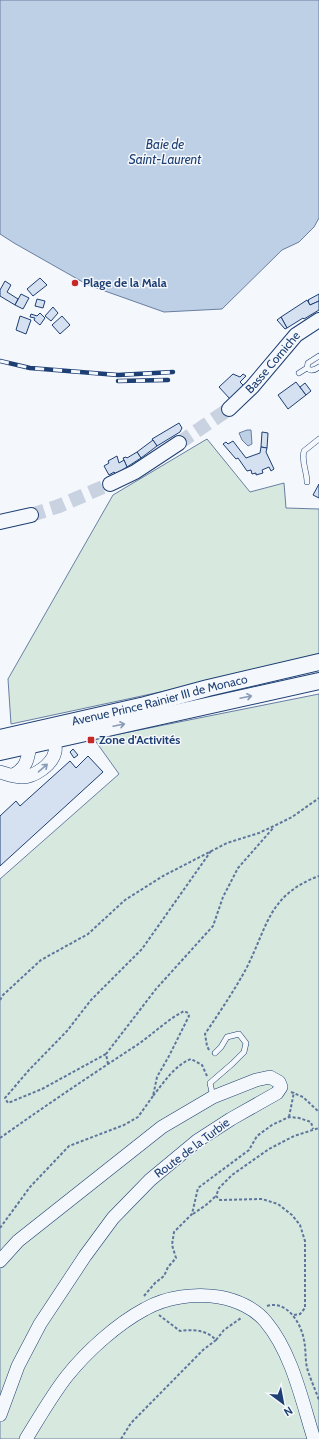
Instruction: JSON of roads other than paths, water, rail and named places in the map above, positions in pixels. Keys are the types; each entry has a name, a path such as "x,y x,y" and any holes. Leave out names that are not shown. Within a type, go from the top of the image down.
{"main road":[{"name":"Basse Corniche","path":"229,408 252,387 281,351 296,336 319,320"},
{"path":"110,484 136,472 179,443"},
{"path":"0,522 32,515"},
{"name":"Avenue Prince Rainier III de Monaco","path":"0,752 38,738 64,724 319,662"},
{"name":"Avenue Prince Rainier III de Monaco","path":"0,738 38,738 319,682"}],"street":[{"path":"38,738 55,750 54,756 34,775 28,776 6,774 19,772 27,763 38,738"},
{"name":"Route de la Turbie","path":"0,1260 18,1240 162,1127 213,1097 264,1078 274,1078 280,1084 280,1089 276,1093 231,1118 184,1152 150,1180 113,1218 84,1256 40,1324 18,1366 0,1415"},
{"path":"26,1439 68,1375 96,1346 129,1319 146,1309 160,1303 195,1295 228,1299 242,1304 265,1320 274,1331 285,1353 296,1380 314,1439"}],"lane":[{"path":"299,373 307,368 308,363 319,356"},
{"path":"307,368 313,370 319,367"},
{"path":"307,482 303,462 304,451 319,439"},
{"path":"213,1097 210,1083 244,1052 246,1043 239,1034 227,1037 215,1053"}],"water":[{"name":"Baie de Saint-Laurent","path":"0,0 319,0 319,218 314,227 299,242 282,250 222,309 164,312 88,285 0,234"},
{"path":"251,430 252,444 248,446 242,440 239,433"}],"tunnel":[{"path":"179,443 229,409"},
{"path":"31,515 59,506 110,484"}],"railway":[{"path":"0,361 30,368 118,375 173,372"},
{"path":"118,381 168,380"}],"place":[{"name":"Plage de la Mala","path":"75,283"},
{"name":"Zone d'Activités","path":"91,740"}]}
